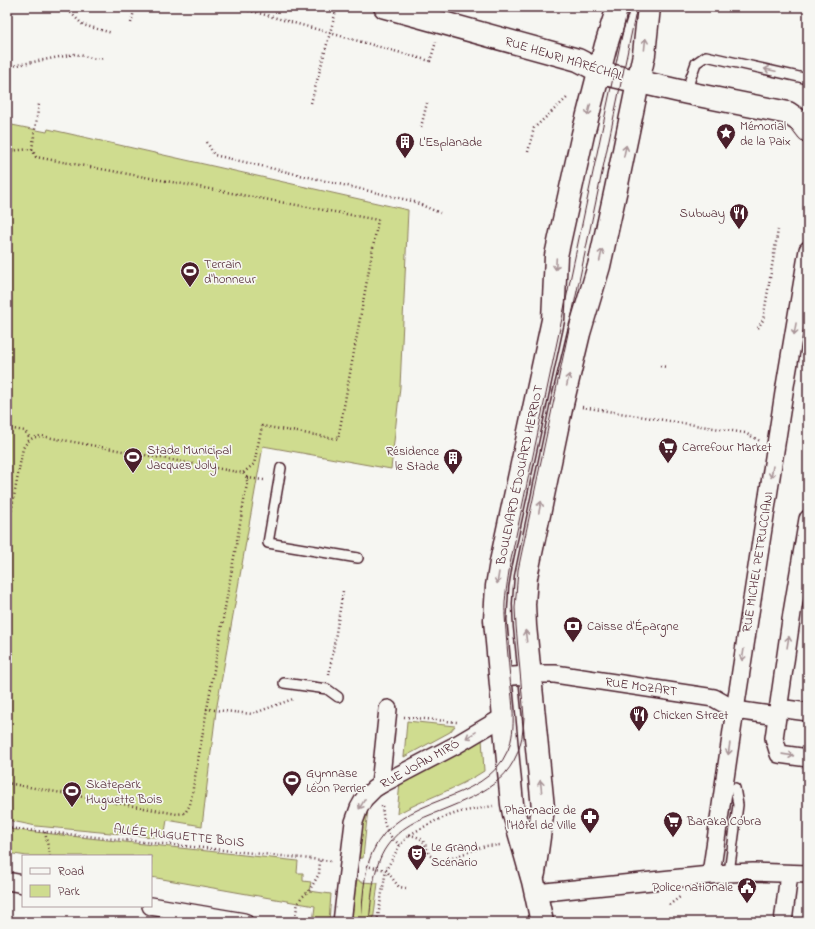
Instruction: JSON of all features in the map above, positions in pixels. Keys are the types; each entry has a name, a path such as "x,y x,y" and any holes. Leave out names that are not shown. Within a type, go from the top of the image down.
{"main road":[{"name":"RUE HENRI MARÉCHAL","path":"385,7 578,60 599,72 688,93 788,113 801,122 808,131"},
{"name":"BOULEVARD ÉDOUARD HERRIOT","path":"534,887 514,814 495,620 498,575 553,320 556,256 583,134 606,45 618,7"},
{"name":"BOULEVARD ÉDOUARD HERRIOT","path":"534,887 543,808 525,626 524,604 526,577 562,404 579,333 599,266 639,81 644,54 649,7"},
{"path":"534,887 542,922"}],"street":[{"name":"RUE MICHEL PETRUCCIANI","path":"711,874 734,710 808,250"},
{"path":"808,519 792,613 774,738 779,754 808,758"},
{"name":"RUE MOZART","path":"501,677 555,674 714,698 734,710 808,712"},
{"path":"380,786 387,714"},
{"name":"RUE JOAN MIRÓ","path":"342,922 354,864 354,822 364,799 374,789 456,745 504,716"},
{"path":"534,887 729,873 753,872 808,874"},
{"path":"783,922 789,874"},
{"path":"7,881 22,884"},
{"path":"152,906 240,922"}],"lane":[{"path":"688,93 690,80 696,63 706,56 808,79"},
{"path":"282,468 268,543 358,558"},
{"path":"284,683 327,689 338,697"},
{"path":"729,873 738,805 734,788"}],"path":[{"path":"65,7 83,25 112,33"},
{"path":"131,23 135,7"},
{"path":"237,7 430,61"},
{"path":"312,103 337,7"},
{"path":"7,67 75,54 96,60 105,58"},
{"path":"528,152 534,128 568,97"},
{"path":"421,127 427,103"},
{"path":"39,104 32,149 36,157 378,220 338,439 262,426 254,464 243,473"},
{"path":"207,142 214,155 412,201 440,214"},
{"path":"7,155 8,151 32,149"},
{"path":"758,328 763,320 778,230"},
{"path":"660,366 667,367"},
{"path":"562,404 745,433 776,449"},
{"path":"7,428 25,432 30,438"},
{"path":"7,534 23,448 30,438 41,436 243,473 247,478 190,805 185,813 177,814 7,783"},
{"path":"387,714 461,723"},
{"path":"380,786 383,818 387,831 392,840 400,845"},
{"path":"376,922 386,870 400,845 409,835 437,820 460,812 494,806"},
{"name":"ALLÉE HUGUETTE BOIS","path":"7,828 320,860 386,870"},
{"path":"45,832 50,855"},
{"path":"409,835 420,837 426,844 429,855 438,860 449,859 485,846 505,844"},
{"path":"294,922 298,903 309,891 319,874 320,860"},
{"path":"435,866 438,860"},
{"path":"386,870 399,887 406,888"},
{"path":"7,917 25,922"}],"green space":[{"name":"Stade Municipal Jacques Joly","path":"7,124 47,132 48,129 408,210 400,387 391,469 263,446 216,711 202,826 167,820 164,838 36,826 7,820"},
{"path":"407,721 455,726 450,732 404,757"},
{"path":"482,738 484,771 463,783 397,814 400,782"},
{"path":"368,808 363,858 354,858 359,832"},
{"path":"7,829 298,861 297,873 303,873 303,881 311,882 309,891 331,894 329,922 313,922 315,906 152,877 152,855 22,855 7,853"},
{"path":"353,880 378,883 373,922 348,922"}],"tram line":[{"path":"361,922 364,887 369,861 372,853 385,833 401,819 420,808 461,792 480,782 496,769 508,750 511,741 513,714 506,639 505,609 510,564 628,7"},
{"path":"369,922 372,893 378,863 392,839 410,824 458,804 488,788 500,779 509,768 517,754 522,737 524,717 515,608 518,570 637,7"}],"place":[{"name":"Mémorial de la Paix","path":"726,150"},
{"name":"L'Esplanade","path":"405,159"},
{"name":"Subway","path":"739,230"},
{"name":"Terrain d'honneur","path":"190,288"},
{"name":"Carrefour Market","path":"668,464"},
{"name":"Stade Municipal Jacques Joly","path":"133,474"},
{"name":"Résidence le Stade","path":"453,475"},
{"name":"Caisse d'Épargne","path":"573,643"},
{"name":"Chicken Street","path":"639,732"},
{"name":"Gymnase Léon Perrier","path":"292,797"},
{"name":"Skatepark Huguette Bois","path":"72,808"},
{"name":"Pharmacie de l'Hôtel de Ville","path":"590,834"},
{"name":"Baraka Cobra","path":"673,838"},
{"name":"Le Grand Scénario","path":"417,871"},
{"name":"Police nationale","path":"747,904"}]}
